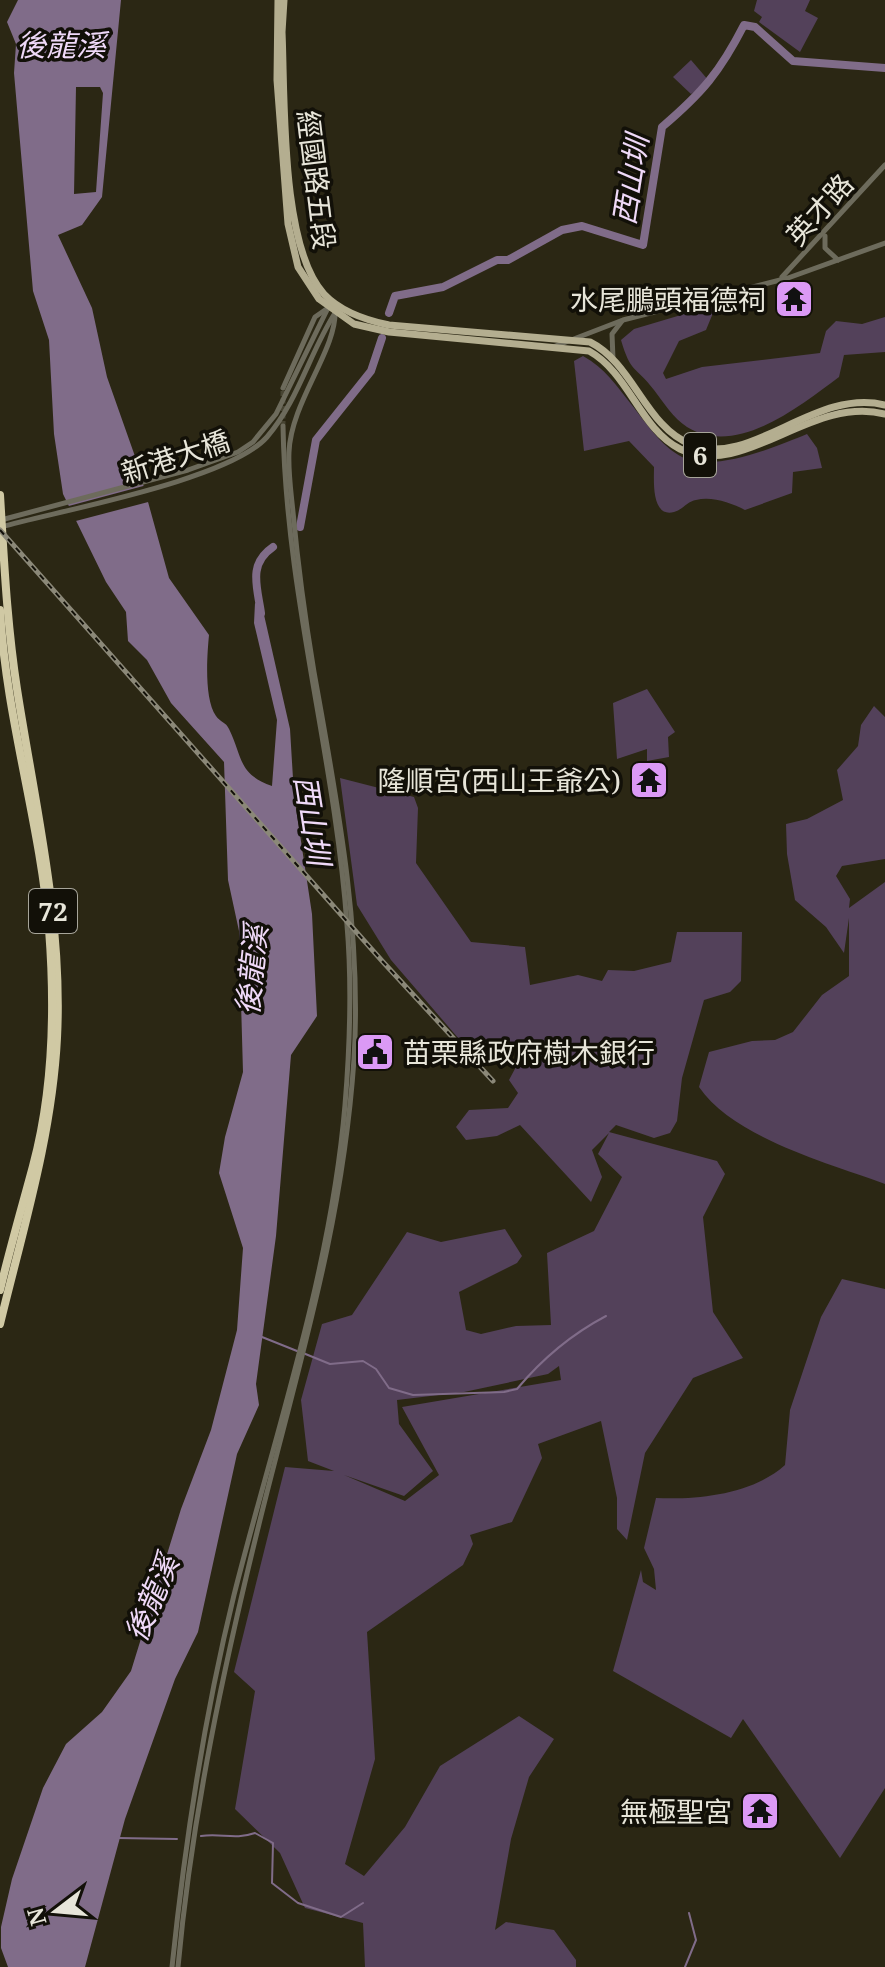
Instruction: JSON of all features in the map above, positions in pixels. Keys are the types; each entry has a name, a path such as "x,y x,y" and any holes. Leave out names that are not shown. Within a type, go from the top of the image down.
{"highway":[{"name":"72","path":"0,495 10,644 49,872 58,986 50,1117 39,1173 0,1324"},
{"name":"72","path":"0,610 42,883 51,977 43,1114 33,1166 0,1290"}],"main road":[{"name":"經國路五段","path":"281,0 278,31 291,223 306,265 333,308 389,325 573,338"},
{"name":"6","path":"333,308 354,324 389,332 579,348 596,355 679,449 718,456 741,451 836,412 850,409 885,414"},
{"name":"6","path":"573,338 596,345 614,360 662,430 703,449 727,448 826,408 860,403 885,405"}],"street":[{"name":"英才路","path":"781,278 825,234 885,165"},
{"path":"825,234 825,248 839,260"},
{"path":"552,347 623,320 781,278 885,243"},
{"path":"175,1967 219,1691 325,1272 344,1172 350,1106 356,989 354,921 336,793 303,609 289,453 298,408 336,327 333,308 315,317 289,389"},
{"name":"新港大橋","path":"0,521 220,461 258,436 276,414 333,308"},
{"path":"614,360 612,334 623,320"},
{"name":"新港大橋","path":"0,528 222,467 250,452 267,436 289,389"},
{"path":"175,1967 212,1690 319,1271 345,1106 351,988 347,922 331,793 299,610 283,426"}],"shaded area":[{"path":"757,0 810,0 805,11 818,18 800,52 759,22 762,17 754,11"},
{"path":"691,60 709,81 691,94 673,77"},
{"path":"728,301 733,304 713,313 706,330 679,341 663,373 666,379 702,367 820,353 826,331 836,321 862,324 885,317 885,352 844,355 839,377 768,424 726,436 706,435 687,427 673,415 631,364 621,340 634,329"},
{"path":"583,356 604,371 654,434 682,457 695,461 727,460 807,434 817,448 822,468 793,472 792,493 745,510 721,501 702,499 690,502 677,511 667,512 661,509 655,497 654,467 629,441 584,451 574,361"},
{"path":"647,689 675,732 668,737 669,757 647,761 647,749 617,759 613,703"},
{"path":"874,706 885,717 885,859 842,866 836,876 850,899 849,908 885,882 885,1184 810,1158 758,1135 715,1105 699,1087 709,1052 752,1041 775,1040 793,1032 822,995 849,976 849,918 844,953 826,927 795,900 787,854 786,824 807,819 843,800 837,770 858,746 861,725"},
{"path":"340,778 414,797 418,808 416,863 471,942 525,947 530,985 578,975 602,981 608,970 634,971 671,962 677,932 742,932 741,981 730,992 704,1000 682,1078 677,1121 670,1133 654,1138 616,1125 609,1132 717,1161 725,1174 703,1217 713,1312 743,1358 693,1378 645,1453 627,1540 617,1529 617,1498 601,1421 538,1444 542,1458 512,1522 470,1535 473,1544 463,1565 367,1632 375,1759 345,1864 364,1876 405,1827 440,1766 519,1716 554,1739 529,1777 511,1839 495,1930 506,1922 554,1930 576,1960 576,1967 365,1967 363,1923 305,1908 280,1853 235,1809 255,1691 234,1672 285,1467 334,1471 308,1461 301,1400 322,1324 352,1315 407,1232 441,1242 505,1229 522,1256 517,1263 459,1292 466,1330 481,1334 516,1326 551,1325 547,1253 594,1231 622,1177 598,1154 609,1133 592,1150 602,1177 591,1202 520,1125 497,1136 466,1140 456,1127 469,1110 508,1108 518,1093 509,1080 517,1065 517,1045 471,1043 465,1046 391,960 357,905","holes":["559,1366 561,1380 402,1407 439,1475 405,1501 344,1475 404,1496 433,1471 399,1424 397,1400 464,1392 548,1374"]},
{"path":"842,1279 885,1289 885,1788 840,1858 743,1719 731,1738 613,1671 641,1570 643,1582 656,1590 654,1569 644,1548 656,1498 689,1498 741,1489 772,1475 785,1465 790,1410 821,1317"}],"water":[{"name":"後龍溪","path":"18,0 121,0 102,197 82,225 58,235 92,308 107,377 137,462 169,578 209,635 207,677 212,708 228,727 247,770 272,786 277,720 254,623 255,603 262,606 290,729 294,795 312,914 317,1016 291,1055 276,1236 256,1384 259,1405 237,1454 198,1632 175,1679 125,1819 85,1967 8,1967 1,1948 1,1927 12,1879 43,1788 66,1744 102,1712 131,1671 181,1509 211,1430 237,1330 243,1248 219,1173 225,1137 243,1072 239,931 228,880 224,762 171,703 147,660 128,641 126,612 106,582 63,494 54,434 49,340 33,291 14,73 16,44 7,22","holes":["76,87 100,87 103,93 96,192 74,194"]}],"pier":[{"path":"147,485 152,501 72,522 65,507"}],"waterway":[{"name":"西山圳","path":"389,313 395,296 443,287 497,260 508,260 562,230 582,226 643,245 662,127 709,81 744,25 755,27 793,61 885,68"},
{"name":"西山圳","path":"300,527 316,440 371,371 382,338"},
{"name":"西山圳","path":"261,613 256,585 257,568 273,547"},
{"path":"303,1353 330,1364 363,1361 376,1369 389,1388 413,1395 504,1392 517,1389 557,1348 606,1316"},
{"path":"262,1337 297,1351"},
{"path":"201,1836 255,1833 273,1843 272,1883 298,1903 341,1917 363,1903"},
{"path":"118,1838 177,1839"},
{"path":"685,1967 696,1940 689,1913"}],"tunnel":[{"path":"283,388 283,426"}],"railway":[{"path":"0,530 383,962 493,1081"}],"place":[{"name":"水尾鵬頭福德祠","path":"794,299"},
{"name":"隆順宮(西山王爺公)","path":"649,780"},
{"name":"苗栗縣政府樹木銀行","path":"375,1052"},
{"name":"無極聖宮","path":"760,1811"}]}
